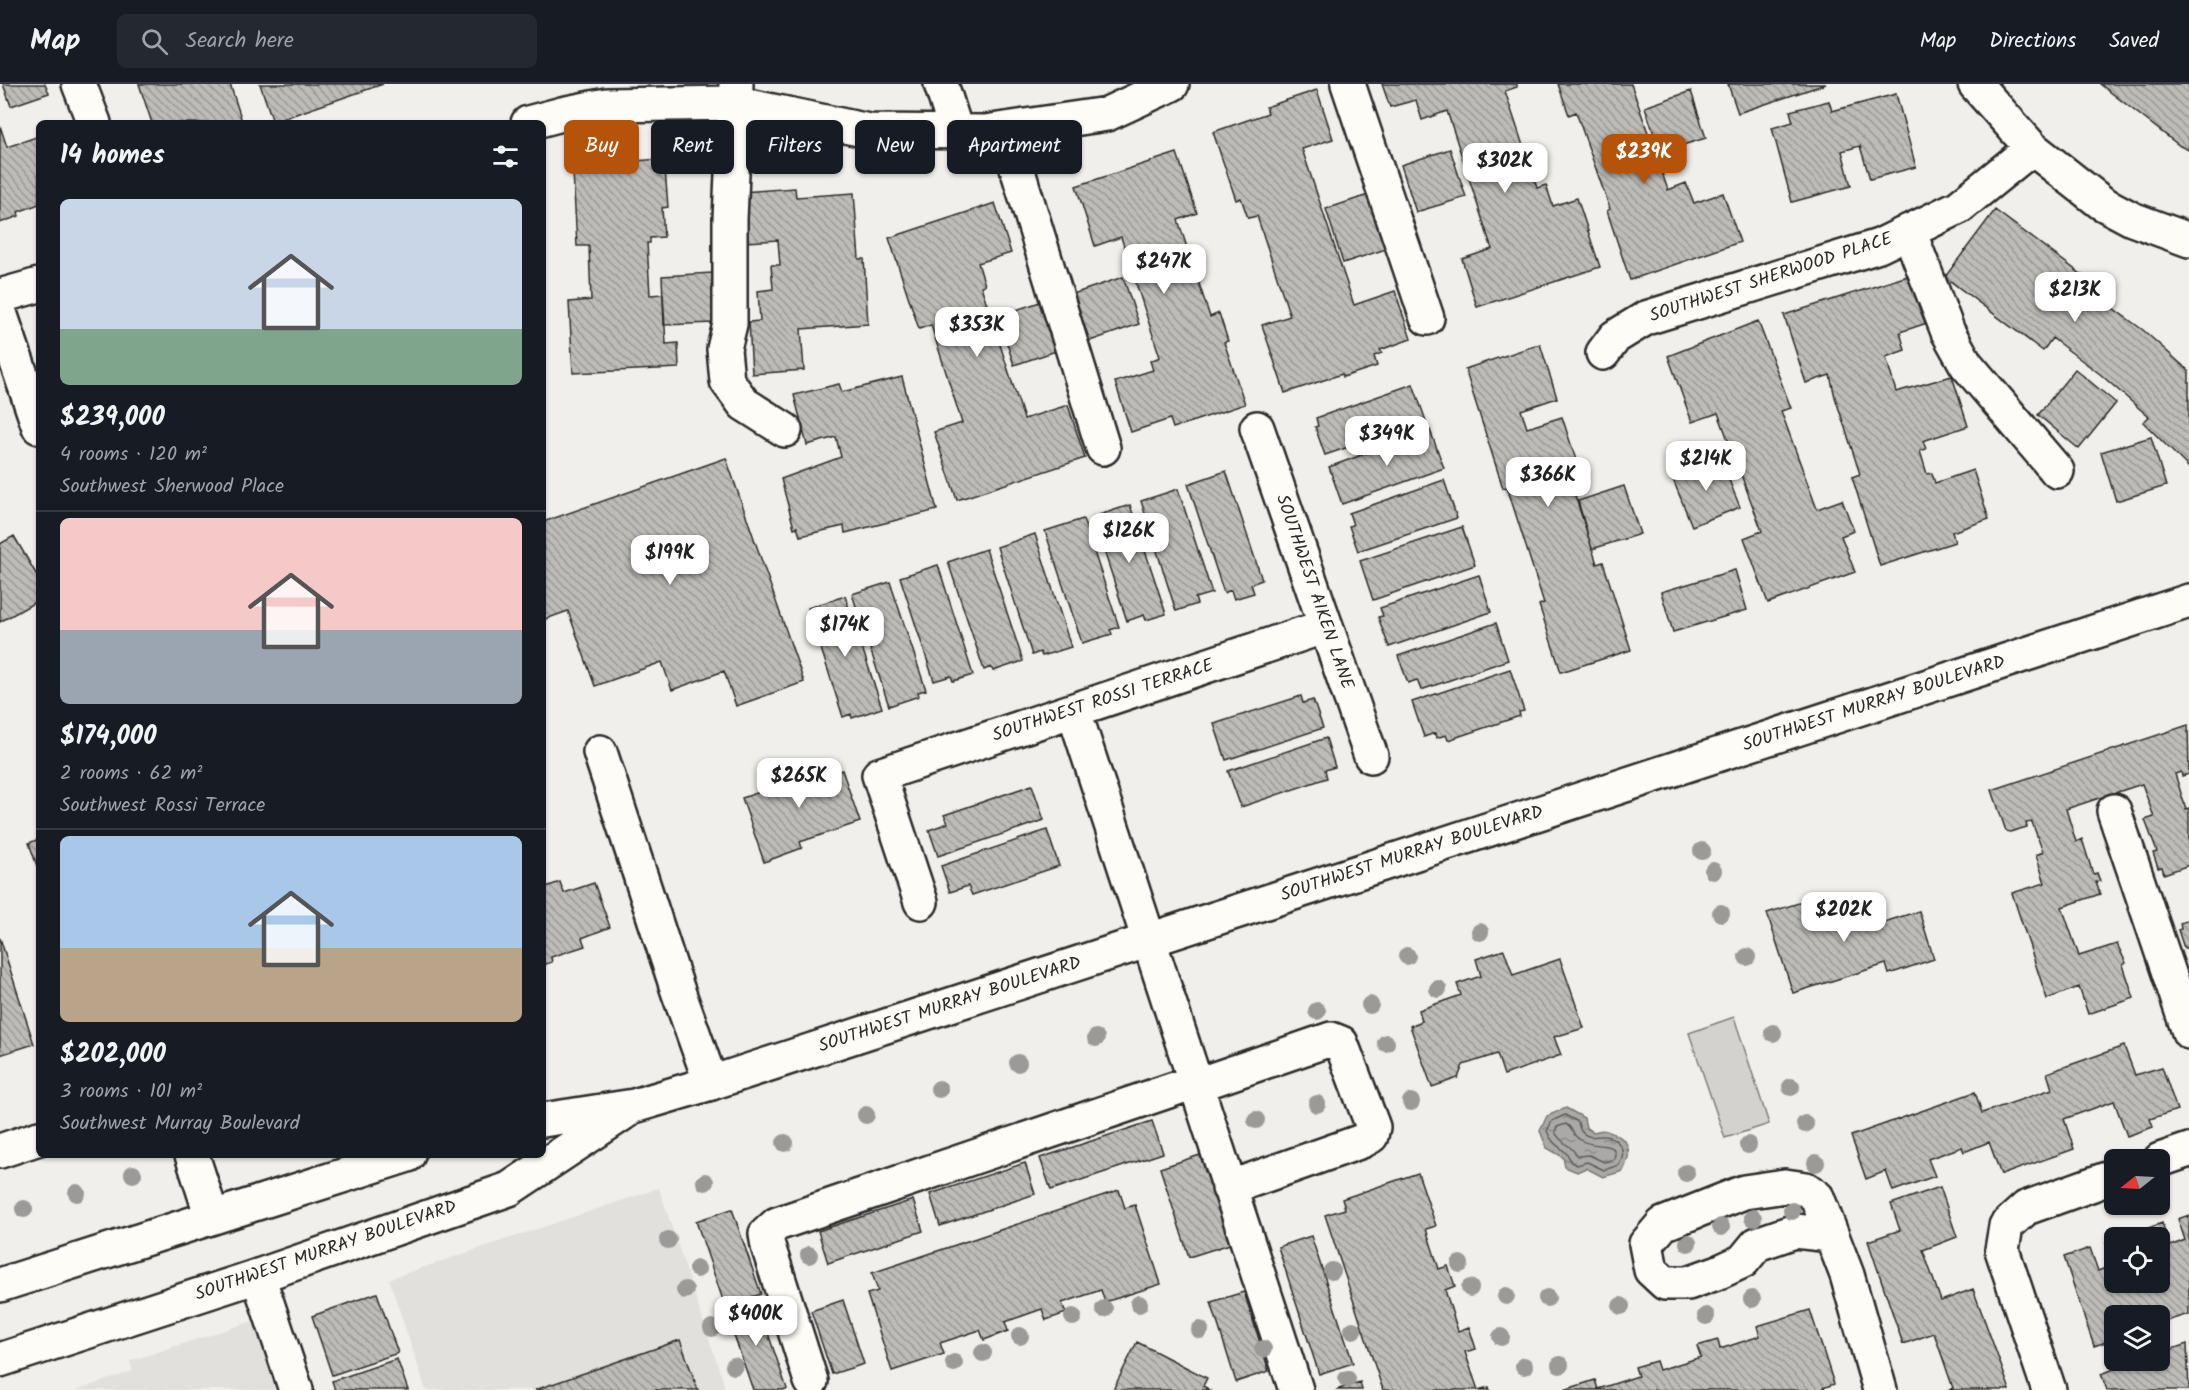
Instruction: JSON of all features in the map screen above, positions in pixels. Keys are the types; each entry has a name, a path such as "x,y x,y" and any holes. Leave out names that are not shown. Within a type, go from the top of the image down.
{"street":[{"path":"80,84 93,120"},
{"path":"941,84 952,120"},
{"path":"1066,120 1107,114 1172,84"},
{"path":"1348,84 1427,318"},
{"path":"1975,84 2032,148 2102,203 2132,219 2189,240"},
{"path":"735,94 730,219 730,324 724,350 727,381 744,404 785,430"},
{"path":"539,120 607,105 735,94 869,131 947,131"},
{"name":"SOUTHWEST SHERWOOD PLACE","path":"1603,353 1615,337 1646,318 1879,246 1959,207 2032,148"},
{"path":"1019,174 1103,448"},
{"path":"1909,231 1947,332 1966,364 2057,471"},
{"path":"0,296 36,286"},
{"path":"0,313 36,417"},
{"name":"SOUTHWEST AIKEN LANE","path":"1257,428 1371,756"},
{"name":"SOUTHWEST MURRAY BOULEVARD","path":"546,1120 634,1106 711,1083 2189,601"},
{"name":"SOUTHWEST ROSSI TERRACE","path":"921,902 879,775 1326,626"},
{"path":"1074,711 1296,1390"},
{"path":"600,752 678,992 711,1083"},
{"path":"2114,811 2189,1032"},
{"path":"811,1381 768,1246 766,1234 777,1224 1331,1039 1341,1043 1373,1127 1371,1136 1229,1188"},
{"name":"SOUTHWEST MURRAY BOULEVARD","path":"0,1360 258,1276 509,1189 634,1106"},
{"path":"0,1151 36,1139"},
{"path":"2170,1157 2189,1150"},
{"path":"193,1158 212,1217"},
{"path":"0,1285 399,1158"},
{"path":"2049,1390 2002,1250 2006,1226 2026,1208 2104,1180"},
{"path":"1831,1235 1795,1231 1778,1236 1757,1244 1743,1261 1688,1283 1665,1283 1651,1270 1646,1244 1664,1224 1744,1192 1785,1186 1806,1189 1817,1197 1847,1275 1880,1390"},
{"path":"258,1276 296,1390"}],"shaded area":[{"path":"1734,1017 1769,1124 1725,1138 1689,1033"},
{"path":"659,1188 726,1390 426,1390 389,1279"},
{"path":"253,1321 276,1390 77,1390 133,1371 130,1361"}],"water":[{"path":"1566,1108 1584,1118 1586,1128 1594,1132 1607,1131 1624,1140 1628,1149 1628,1159 1623,1171 1603,1177 1586,1168 1577,1172 1565,1167 1563,1157 1547,1148 1540,1131 1547,1116"}],"building":[{"path":"3,84 45,84 49,93 11,106"},
{"path":"139,84 230,84 242,120 151,120"},
{"path":"260,84 383,84 279,120 272,120"},
{"path":"1382,84 1517,84 1517,87 1505,91 1537,188 1546,185 1553,206 1577,198 1600,267 1477,307 1462,259 1492,249 1447,111 1422,120 1416,100 1390,107"},
{"path":"1558,84 1631,84 1668,190 1686,183 1694,203 1723,193 1740,242 1630,280 1607,211 1610,209 1576,112 1569,115"},
{"path":"1728,84 1826,84 1738,113"},
{"path":"2100,84 2189,84 2189,150 2180,146"},
{"path":"1317,90 1333,139 1302,149 1354,305 1395,291 1411,339 1380,350 1382,353 1374,356 1377,366 1343,377 1342,374 1285,393 1262,325 1290,316 1257,216 1248,218 1241,198 1236,200 1213,132 1268,113 1266,107"},
{"path":"1691,91 1706,138 1660,152 1645,107"},
{"path":"1896,94 1916,167 1870,179 1860,146 1842,151 1851,186 1792,202 1772,128 1793,122 1790,111 1829,101 1832,111"},
{"path":"0,126 7,147 36,137 36,205 18,212 19,216 0,223"},
{"path":"1450,149 1466,197 1416,212 1401,165"},
{"path":"1177,153 1197,213 1178,220 1210,317 1219,313 1228,341 1224,342 1245,404 1173,428 1170,419 1131,432 1115,382 1153,370 1150,361 1160,357 1121,237 1095,246 1076,186"},
{"path":"651,160 651,174 665,174 668,207 662,208 664,237 650,238 650,243 647,243 650,295 663,294 666,344 678,343 679,368 573,373 569,302 591,300 589,246 577,246 573,174 639,174 639,161"},
{"path":"795,188 796,197 854,193 859,259 864,259 868,324 801,329 804,370 752,374 749,322 760,321 758,291 773,289 771,265 780,265 778,240 746,242 743,192"},
{"path":"1377,192 1395,246 1343,263 1326,209"},
{"path":"995,203 1011,253 978,263 985,285 981,286 1024,419 1068,405 1085,458 957,500 934,432 962,423 931,325 919,329 889,238"},
{"path":"1995,210 2093,283 2088,290 2143,330 2189,371 2189,468 2143,422 2149,417 2100,374 2052,338 2043,351 1945,277"},
{"path":"712,273 714,323 664,325 662,276"},
{"path":"1911,275 1927,323 1900,332 1905,350 1886,357 1896,392 1952,376 1968,426 1923,441 1926,449 1920,451 1927,474 1932,473 1935,483 1973,470 1989,519 1952,532 1955,542 1880,566 1852,477 1860,474 1830,375 1806,383 1784,315"},
{"path":"1123,277 1139,324 1090,341 1073,294"},
{"path":"1046,300 1062,349 1014,365 998,316"},
{"path":"1758,321 1791,408 1781,411 1817,509 1842,500 1854,531 1841,536 1855,572 1768,603 1744,538 1762,531 1718,413 1692,422 1668,356"},
{"path":"1540,344 1557,398 1521,410 1527,428 1562,417 1577,463 1566,467 1597,564 1603,562 1631,650 1561,672 1539,605 1544,603 1507,487 1503,488 1465,369"},
{"path":"2075,369 2116,403 2079,449 2038,415"},
{"path":"902,377 937,510 845,533 844,526 800,536 797,527 794,528 781,479 841,457 836,437 807,445 794,395 839,384 842,392"},
{"path":"1413,384 1426,421 1325,455 1315,427 1318,426 1316,418"},
{"path":"1430,430 1444,468 1342,504 1329,467"},
{"path":"2151,437 2166,486 2116,501 2101,452"},
{"path":"726,458 804,682 736,706 724,671 672,690 662,662 595,686 568,611 546,619 546,521"},
{"path":"1720,458 1740,507 1692,526 1672,477"},
{"path":"1226,471 1262,580 1251,584 1254,593 1234,599 1231,590 1224,593 1188,484"},
{"path":"1444,480 1457,518 1358,551 1349,526 1353,525 1349,513"},
{"path":"1624,486 1640,534 1592,549 1578,501"},
{"path":"1178,489 1212,593 1195,598 1197,604 1176,611 1141,501"},
{"path":"1130,505 1166,614 1146,620 1144,615 1127,621 1093,517"},
{"path":"1083,519 1119,627 1110,630 1112,634 1082,643 1045,531"},
{"path":"1462,527 1475,565 1373,600 1360,561"},
{"path":"1035,534 1071,647 1042,656 1040,652 1032,655 997,547"},
{"path":"14,536 36,574 36,602 0,622 0,544"},
{"path":"986,549 1023,661 993,671 991,667 984,670 948,562"},
{"path":"938,565 973,675 953,681 951,676 934,681 900,577"},
{"path":"1735,570 1747,610 1673,632 1661,592"},
{"path":"1479,575 1491,612 1389,647 1378,617 1383,616 1380,608"},
{"path":"890,582 926,690 918,692 919,696 889,706 852,594"},
{"path":"845,596 882,708 852,718 851,714 843,717 808,608"},
{"path":"1496,623 1508,660 1421,690 1417,680 1408,683 1398,656"},
{"path":"1510,669 1524,711 1519,712 1520,716 1448,740 1446,735 1436,738 1435,733 1424,737 1412,702"},
{"path":"1301,696 1303,703 1313,700 1323,728 1226,760 1214,724"},
{"path":"2188,725 2189,774 2182,776 2181,772 2175,774 2186,809 2189,808 2189,865 2164,874 2162,867 2158,868 2153,853 2157,852 2145,820 2154,817 2142,784 2066,809 2076,842 2082,839 2093,874 2097,873 2100,881 2096,882 2100,894 2062,907 2079,956 2117,944 2126,963 2123,965 2134,998 2088,1014 2079,987 2047,999 2012,893 2045,883 2036,855 2043,852 2032,822 2026,823 2027,827 2006,831 1992,790"},
{"path":"1326,738 1335,767 1325,770 1327,778 1241,807 1228,771"},
{"path":"805,759 812,780 842,770 860,822 800,842 802,848 764,862 742,798 778,786 772,770"},
{"path":"1032,785 1044,820 938,856 929,830 948,823 944,815"},
{"path":"1047,830 1059,866 972,895 968,886 950,892 941,866"},
{"path":"36,840 36,863 29,843"},
{"path":"560,882 564,893 594,883 610,927 582,938 585,946 551,957 552,962 546,964 546,887"},
{"path":"1821,896 1829,923 1876,908 1881,923 1919,911 1934,959 1889,974 1886,964 1793,993 1767,913"},
{"path":"2189,920 2189,948 2184,948 2178,930 2181,929 2180,923"},
{"path":"0,938 34,1044 0,1055"},
{"path":"1504,950 1513,975 1560,959 1584,1028 1554,1037 1561,1055 1504,1075 1497,1054 1463,1065 1458,1078 1432,1087 1410,1026 1422,1021 1419,1010 1461,995 1457,984 1481,976 1476,959"},
{"path":"2124,1046 2135,1075 2162,1067 2177,1110 2150,1119 2153,1127 2127,1136 2114,1101 2064,1119 2074,1149 2001,1175 1989,1142 1964,1152 1962,1147 1928,1159 1935,1176 1893,1191 1886,1171 1866,1179 1851,1136 1975,1092 1982,1113 2052,1089 2047,1073"},
{"path":"1152,1121 1163,1153 1051,1190 1040,1158"},
{"path":"1200,1155 1230,1244 1189,1257 1160,1168"},
{"path":"1025,1163 1035,1194 940,1226 930,1194"},
{"path":"1418,1173 1436,1226 1426,1229 1439,1269 1448,1266 1455,1286 1445,1290 1458,1331 1469,1327 1476,1349 1465,1352 1478,1390 1383,1390 1325,1215 1345,1209 1342,1199"},
{"path":"1940,1187 1957,1237 1923,1250 1941,1301 1973,1289 2010,1390 1949,1390 1953,1388 1934,1333 1903,1344 1868,1241 1900,1230 1891,1204"},
{"path":"1119,1190 1125,1208 1135,1205 1161,1284 1105,1302 1101,1290 1062,1303 1066,1313 1046,1320 1042,1309 1005,1322 1008,1331 984,1340 980,1330 940,1343 944,1354 892,1371 867,1294 878,1291 872,1273"},
{"path":"913,1200 923,1231 828,1263 818,1231"},
{"path":"732,1209 761,1294 725,1306 696,1221"},
{"path":"2189,1215 2189,1314 2170,1320 2170,1305 2104,1305 2104,1343 2094,1346 2064,1257 2090,1248 2098,1271 2104,1269 2104,1293 2170,1293 2170,1246 2185,1240 2178,1219"},
{"path":"2162,1223 2163,1227 2151,1227"},
{"path":"1311,1236 1353,1363 1319,1374 1278,1247"},
{"path":"1244,1292 1269,1371 1236,1382 1211,1302"},
{"path":"377,1293 398,1353 332,1375 312,1316"},
{"path":"756,1298 786,1390 753,1390 725,1309"},
{"path":"843,1300 864,1364 832,1374 811,1311"},
{"path":"1810,1310 1834,1384 1823,1388 1824,1390 1564,1390 1595,1380 1598,1389 1638,1376 1635,1367 1656,1361 1659,1370 1701,1357 1697,1346 1718,1340 1720,1349 1760,1336 1757,1326"},
{"path":"680,1340 698,1390 535,1390"},
{"path":"1137,1342 1207,1378 1203,1386 1210,1390 1113,1390"},
{"path":"2187,1344 2189,1390 2107,1390 2101,1374 2109,1371 2170,1371 2170,1350"},
{"path":"397,1359 408,1390 335,1390 332,1381"},
{"path":"1360,1382 1362,1390 1336,1390"}]}
